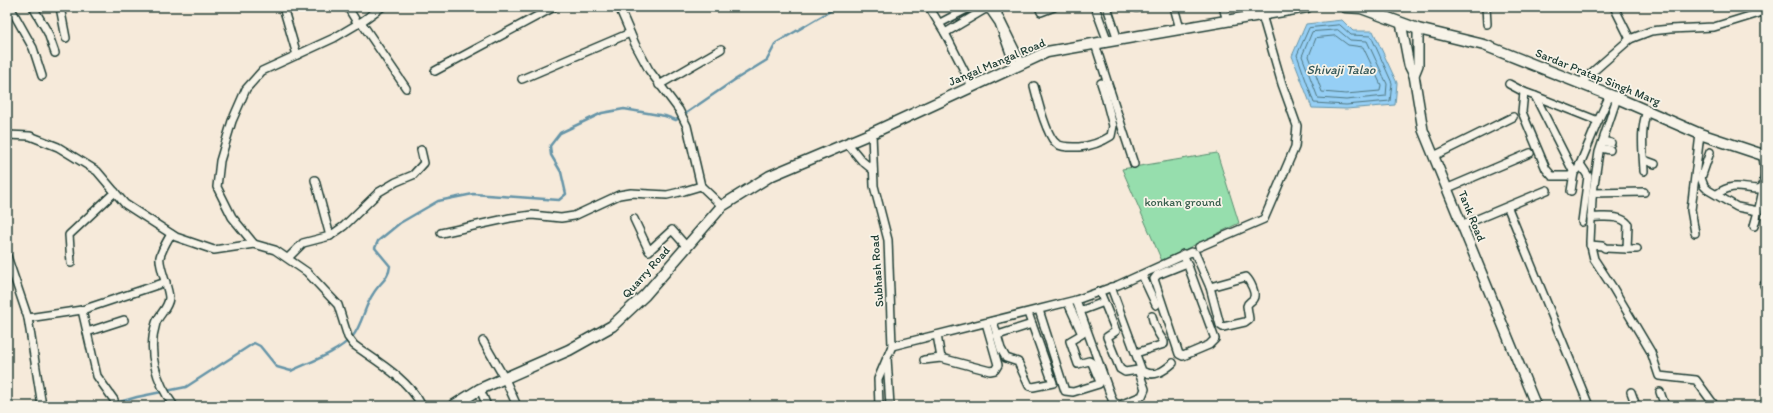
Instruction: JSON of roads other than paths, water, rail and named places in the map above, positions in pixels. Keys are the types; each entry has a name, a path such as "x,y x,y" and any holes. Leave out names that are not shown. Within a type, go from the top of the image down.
{"main road":[{"name":"Jangal Mangal Road","path":"848,144 1047,52 1307,7"},
{"path":"1345,7 1361,8 1418,29"},
{"name":"Sardar Pratap Singh Marg","path":"1418,29 1484,45 1580,83 1700,134 1765,156"},
{"name":"Quarry Road","path":"454,406 480,389 569,350 612,326 645,295 722,206 770,176 848,144"}],"street":[{"path":"10,7 33,48 42,76"},
{"path":"33,7 48,33 55,53"},
{"path":"60,7 66,38"},
{"path":"282,7 297,55"},
{"path":"351,7 350,11 406,88"},
{"path":"254,244 232,217 217,187 220,161 232,121 246,89 262,71 334,38 360,23 382,7"},
{"path":"435,71 554,7"},
{"path":"619,7 648,70 682,116 691,141 701,186 722,206"},
{"path":"929,7 945,32 972,86"},
{"path":"940,23 965,10 964,7"},
{"path":"998,7 998,15 1018,65"},
{"path":"1039,7 1041,12 1044,12 1054,7"},
{"path":"1096,7 1108,42"},
{"path":"1107,7 1118,40"},
{"path":"1174,7 1180,29"},
{"path":"1223,7 1228,21"},
{"path":"1486,7 1487,24"},
{"path":"1614,7 1630,39"},
{"path":"945,32 982,10 990,10 999,23 1018,65"},
{"path":"1580,83 1630,39 1651,31 1714,28 1766,11"},
{"path":"1199,247 1264,219 1294,147 1296,126 1262,15"},
{"path":"1401,23 1409,64 1414,75"},
{"name":"Tank Road","path":"1418,29 1418,65 1414,75 1423,130 1536,406"},
{"path":"522,79 630,33"},
{"path":"1034,86 1051,136 1057,144 1069,148 1101,143 1111,136 1113,126 1107,91 1095,44"},
{"path":"659,85 721,49"},
{"path":"1101,83 1107,91 1134,164"},
{"path":"1509,84 1524,92 1598,121"},
{"path":"1524,92 1522,112 1546,169 1552,176 1558,177 1570,176 1574,173"},
{"path":"1535,96 1574,173"},
{"path":"1571,191 1574,173 1580,164 1598,121 1613,97"},
{"path":"1613,97 1593,193 1590,245 1594,259 1651,352 1658,376 1696,380 1715,406"},
{"path":"1644,171 1643,132 1644,120 1647,111"},
{"path":"1434,156 1513,117"},
{"name":"Subhash Road","path":"872,133 874,186 888,240 892,346"},
{"path":"1695,233 1691,210 1700,134"},
{"path":"7,135 30,136 58,147 97,171 125,204 171,234 214,250 254,244 276,250 308,272 338,305 348,337 354,345 408,386 416,394 422,406"},
{"path":"848,144 862,161 873,170"},
{"path":"1602,144 1610,147"},
{"path":"288,258 303,243 330,236 349,222 379,192 396,182 413,175 424,163 421,150"},
{"path":"1710,152 1701,178 1704,186 1737,207 1758,211"},
{"path":"1448,188 1530,153"},
{"path":"1754,226 1765,185 1765,156"},
{"path":"1644,160 1655,164"},
{"path":"1580,164 1588,176 1582,222"},
{"path":"315,180 330,236"},
{"path":"1717,194 1725,188 1733,186 1759,189 1765,185"},
{"path":"441,233 532,215 561,218 574,216 619,195 631,193 667,195 701,186"},
{"path":"1463,225 1508,208 1547,190"},
{"path":"71,263 69,235 115,192"},
{"path":"1593,193 1644,192"},
{"path":"1508,208 1589,406"},
{"path":"1591,217 1621,218 1626,221 1628,224 1627,248"},
{"path":"634,219 649,252 672,230 687,247"},
{"path":"171,234 160,258 166,282 168,299 166,309 157,321 152,341 155,370 167,397 174,406"},
{"path":"1590,245 1602,246 1605,248 1637,249"},
{"path":"879,406 878,379 886,356 892,346 1068,303 1142,275 1183,254 1191,252 1195,253 1210,287 1220,325 1223,327 1245,322 1249,319 1247,306 1254,295 1249,280 1246,277 1210,287"},
{"path":"1183,254 1187,263 1215,339 1209,345 1183,356 1179,354 1154,279 1157,275 1187,263"},
{"path":"7,256 28,318 42,406"},
{"path":"1142,275 1156,305"},
{"path":"28,318 82,310 166,282"},
{"path":"1111,287 1142,371 1148,374 1162,373 1173,363"},
{"path":"1076,300 1113,402 1120,405 1142,396 1145,389 1138,370 1125,372 1120,369 1107,337 1116,331 1100,292"},
{"path":"1080,311 1104,302"},
{"path":"1039,310 1065,391 1073,392 1099,384 1100,382 1092,363 1089,361 1078,364 1070,341 1082,334 1068,303"},
{"path":"82,310 97,376 114,400"},
{"path":"990,322 998,335 1001,348 1006,358 1018,362 1029,386 1033,387 1053,383 1028,313"},
{"path":"1136,353 1164,344 1154,326 1152,316"},
{"path":"87,332 124,320"},
{"path":"924,360 941,358 990,371 995,370 998,365 990,322"},
{"path":"998,335 1032,324"},
{"path":"937,335 941,358"},
{"path":"483,341 517,406"},
{"path":"886,356 890,406"},
{"path":"480,389 487,406"},
{"path":"1631,392 1636,406"},
{"path":"1660,392 1665,406"}],"water":[{"name":"Shivaji Talao","path":"1342,20 1353,31 1373,31 1397,83 1395,105 1346,109 1312,108 1292,56 1306,24"}],"waterway":[{"path":"106,406 137,397 186,387 254,343 260,346 277,367 291,371 332,352 353,336 375,290 388,274 390,266 375,248 378,241 400,223 438,201 473,194 559,200 566,194 561,172 551,155 550,146 560,133 602,113 624,109 665,116 676,120 767,60 776,43 837,7"}],"park label":[{"name":"konkan ground","path":"1183,202"}]}
